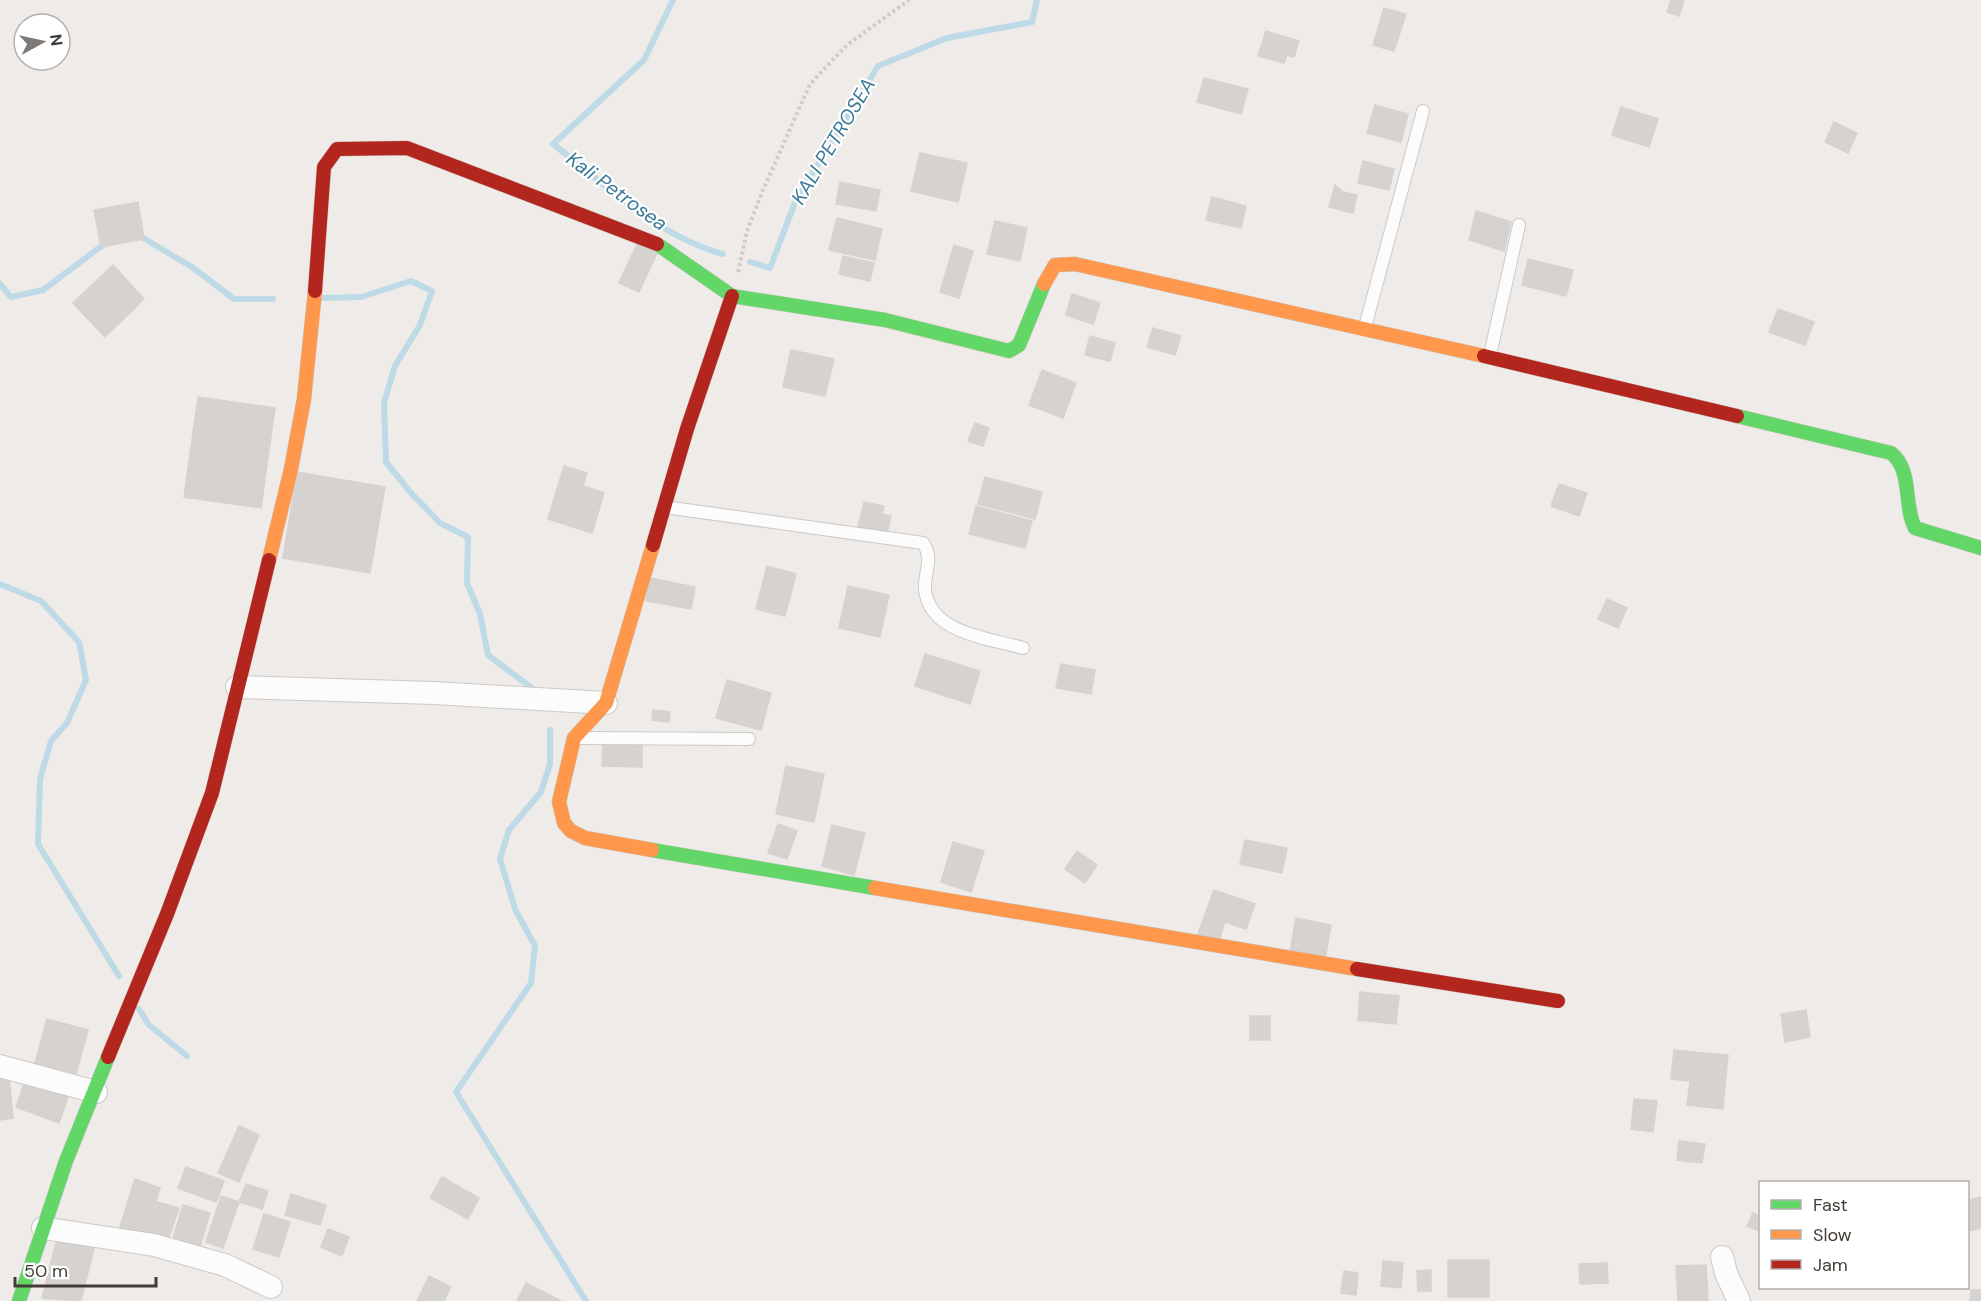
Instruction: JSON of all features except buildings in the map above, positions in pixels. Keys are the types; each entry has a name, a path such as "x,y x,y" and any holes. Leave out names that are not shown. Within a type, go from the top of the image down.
{"street":[{"path":"19,1301 66,1161 96,1092 212,793 291,469 304,399 324,167 337,149 407,148 469,170 652,241 732,296 885,320 1009,351 1019,345 1025,336 1044,283 1055,265 1062,263 1365,328 1892,453 1902,464 1910,517 1915,528 1981,548"},
{"path":"732,296 687,429 630,613 606,703 574,738 559,802 560,814 571,831 585,838 1190,943 1558,1001"},
{"path":"237,687 434,693 606,703"},
{"path":"0,1066 96,1092"},
{"path":"43,1228 154,1245 225,1265 271,1287"},
{"path":"1722,1257 1726,1273 1739,1301"}],"lane":[{"path":"1365,328 1423,111"},
{"path":"1489,357 1519,225"},
{"path":"664,507 923,543 929,556 925,589 938,618 948,626 1023,648"},
{"path":"574,738 749,739"}],"path":[{"path":"732,296 747,231 791,123 810,84 847,45 909,0"}],"waterway":[{"name":"Kali Petrosea","path":"673,0 644,60 553,144 655,222 699,246 723,254"},
{"name":"KALI PETROSEA","path":"750,262 770,268 796,200 878,66 947,38 1032,22 1037,0"},
{"path":"138,235 192,267 234,299 273,299"},
{"path":"0,284 11,297 43,290 107,242"},
{"path":"322,298 361,297 411,281 432,291 420,325 395,366 384,403 386,462 411,493 440,523 468,537 467,583 480,614 488,655 533,689 535,693"},
{"path":"0,584 41,601 79,642 86,680 67,723 51,741 40,779 38,844 119,976"},
{"path":"550,730 550,764 541,792 509,830 500,859 515,909 535,946 531,983 456,1092 586,1301"},
{"path":"139,1009 149,1025 187,1056"}],"traffic: fast":[{"path":"657,244 732,296 885,320 1009,351 1019,345 1044,284"},
{"path":"1737,416 1891,453 1898,460 1905,478 1909,509 1915,528 1981,548"},
{"path":"652,850 875,888"},
{"path":"19,1301 66,1161 108,1057"}],"traffic: slow":[{"path":"1044,284 1055,265 1075,264 1484,356"},
{"path":"269,560 291,469 304,399 315,291"},
{"path":"652,850 585,838 571,831 564,823 559,802 574,738 606,703 653,545"},
{"path":"875,888 1357,969"}],"traffic: jam":[{"path":"315,291 324,167 337,149 407,148 657,244"},
{"path":"653,545 687,429 732,296"},
{"path":"1484,356 1737,416"},
{"path":"108,1057 167,914 212,793 269,560"},
{"path":"1357,969 1558,1001"}]}
